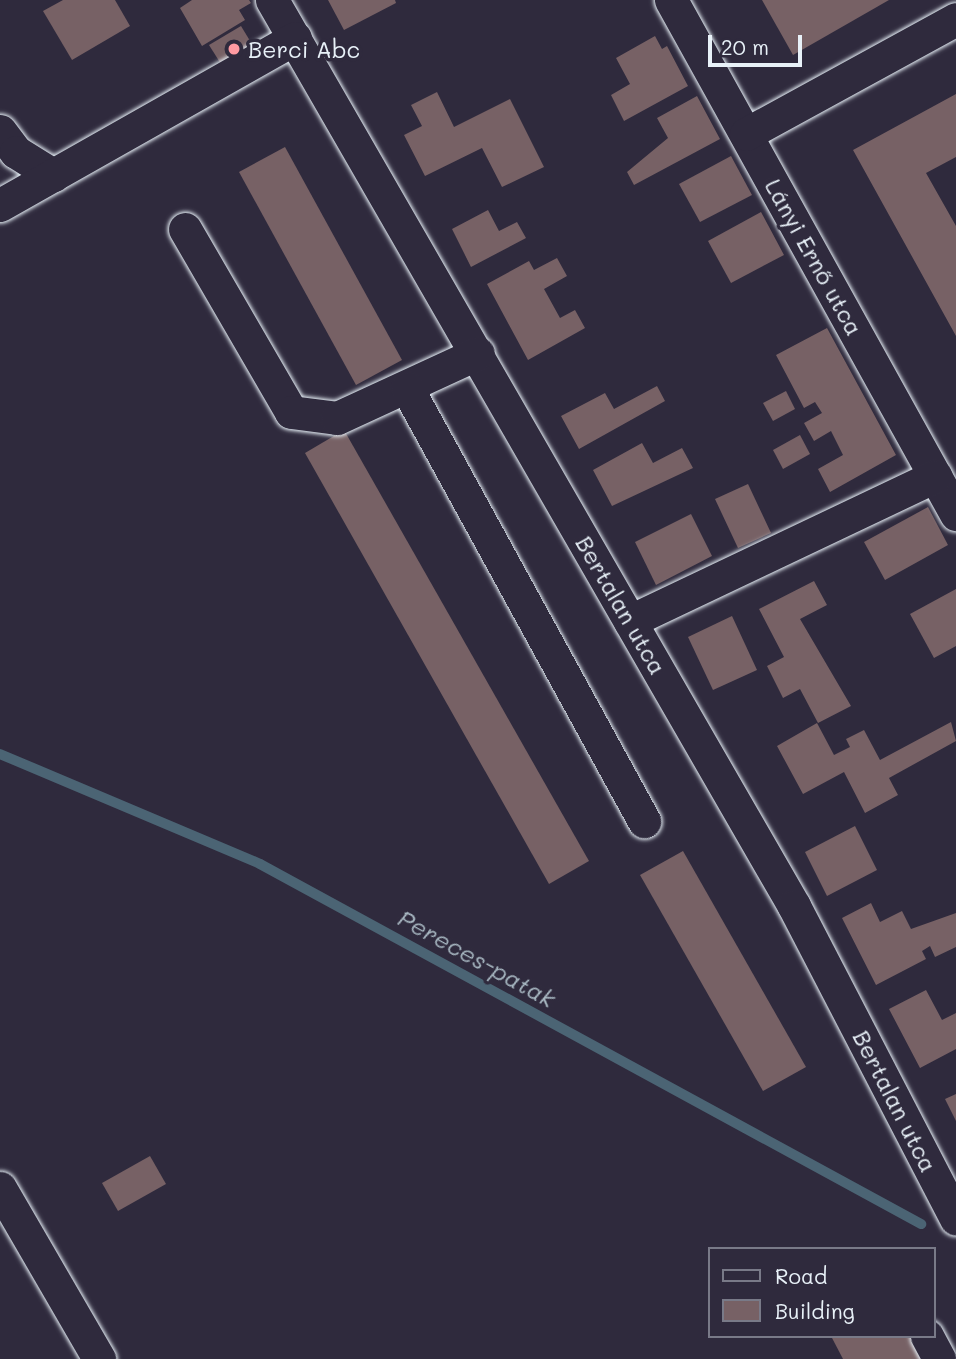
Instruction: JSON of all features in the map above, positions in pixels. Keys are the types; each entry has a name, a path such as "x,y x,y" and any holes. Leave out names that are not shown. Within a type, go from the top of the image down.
{"street":[{"name":"Bertalan utca","path":"272,0 478,352 794,906 956,1218"},
{"name":"Lányi Ernő utca","path":"671,0 956,514"},
{"path":"746,134 956,19"},
{"path":"0,205 295,38"},
{"path":"0,131 16,152 53,175"},
{"path":"185,229 290,412 337,418 407,388 478,352"},
{"path":"407,388 645,821"},
{"path":"630,621 934,475"},
{"path":"0,1188 99,1359"},
{"path":"928,1338 939,1359"}],"building":[{"path":"63,0 115,0 130,26 72,60 43,11"},
{"path":"192,0 249,0 251,3 239,10 245,20 202,46 180,8"},
{"path":"328,0 395,0 396,3 344,30"},
{"path":"762,0 889,0 793,55"},
{"name":"Berci Abc","path":"241,26 258,54 226,72 209,45"},
{"path":"655,36 662,49 667,46 688,86 624,121 611,95 630,84 616,58"},
{"path":"437,92 454,127 510,99 544,167 502,187 482,148 425,176 404,135 422,126 411,105"},
{"path":"956,94 956,157 926,173 956,226 956,336 853,150"},
{"path":"697,96 720,139 634,185 627,172 668,138 657,118"},
{"path":"285,147 402,360 356,385 239,172"},
{"path":"731,156 752,195 700,222 679,184"},
{"path":"488,210 499,231 517,222 526,238 471,267 452,229"},
{"path":"761,212 784,255 731,283 708,241"},
{"path":"557,258 567,276 544,289 560,318 575,310 585,328 528,360 487,284 529,261 534,270"},
{"path":"827,328 896,455 830,492 818,469 843,455 831,431 814,441 804,423 822,413 815,402 804,408 776,355"},
{"path":"657,386 665,401 579,449 561,416 605,393 614,409"},
{"path":"786,391 795,409 773,421 763,403"},
{"path":"344,430 589,861 549,884 305,453"},
{"path":"800,435 810,454 783,469 773,450"},
{"path":"642,443 653,463 682,448 693,468 612,506 593,470"},
{"path":"748,484 771,533 738,548 715,499"},
{"path":"928,507 948,545 885,580 864,542"},
{"path":"691,514 712,556 656,585 635,542"},
{"path":"814,581 827,605 800,619 851,706 818,723 800,689 783,698 767,666 784,657 759,609"},
{"path":"956,589 956,646 934,658 910,614"},
{"path":"732,616 757,670 713,690 688,637"},
{"path":"951,722 956,741 889,778 898,795 865,813 844,772 803,794 777,746 817,723 834,755 850,747 846,739 864,730 880,760"},
{"path":"855,826 877,870 827,896 805,852"},
{"path":"683,851 806,1067 763,1091 640,875"},
{"path":"871,903 880,922 902,911 911,929 956,913 956,947 935,957 930,946 922,951 926,959 876,985 842,918"},
{"path":"926,990 942,1020 956,1013 956,1049 920,1068 889,1009"},
{"path":"956,1094 956,1121 945,1099"},
{"path":"150,1156 166,1184 118,1211 102,1183"},
{"path":"832,1338 913,1338 924,1359 843,1359"}],"waterway":[{"name":"Pereces-patak","path":"0,754 260,864 921,1224"}],"place":[{"name":"Berci Abc","path":"234,49"}]}
